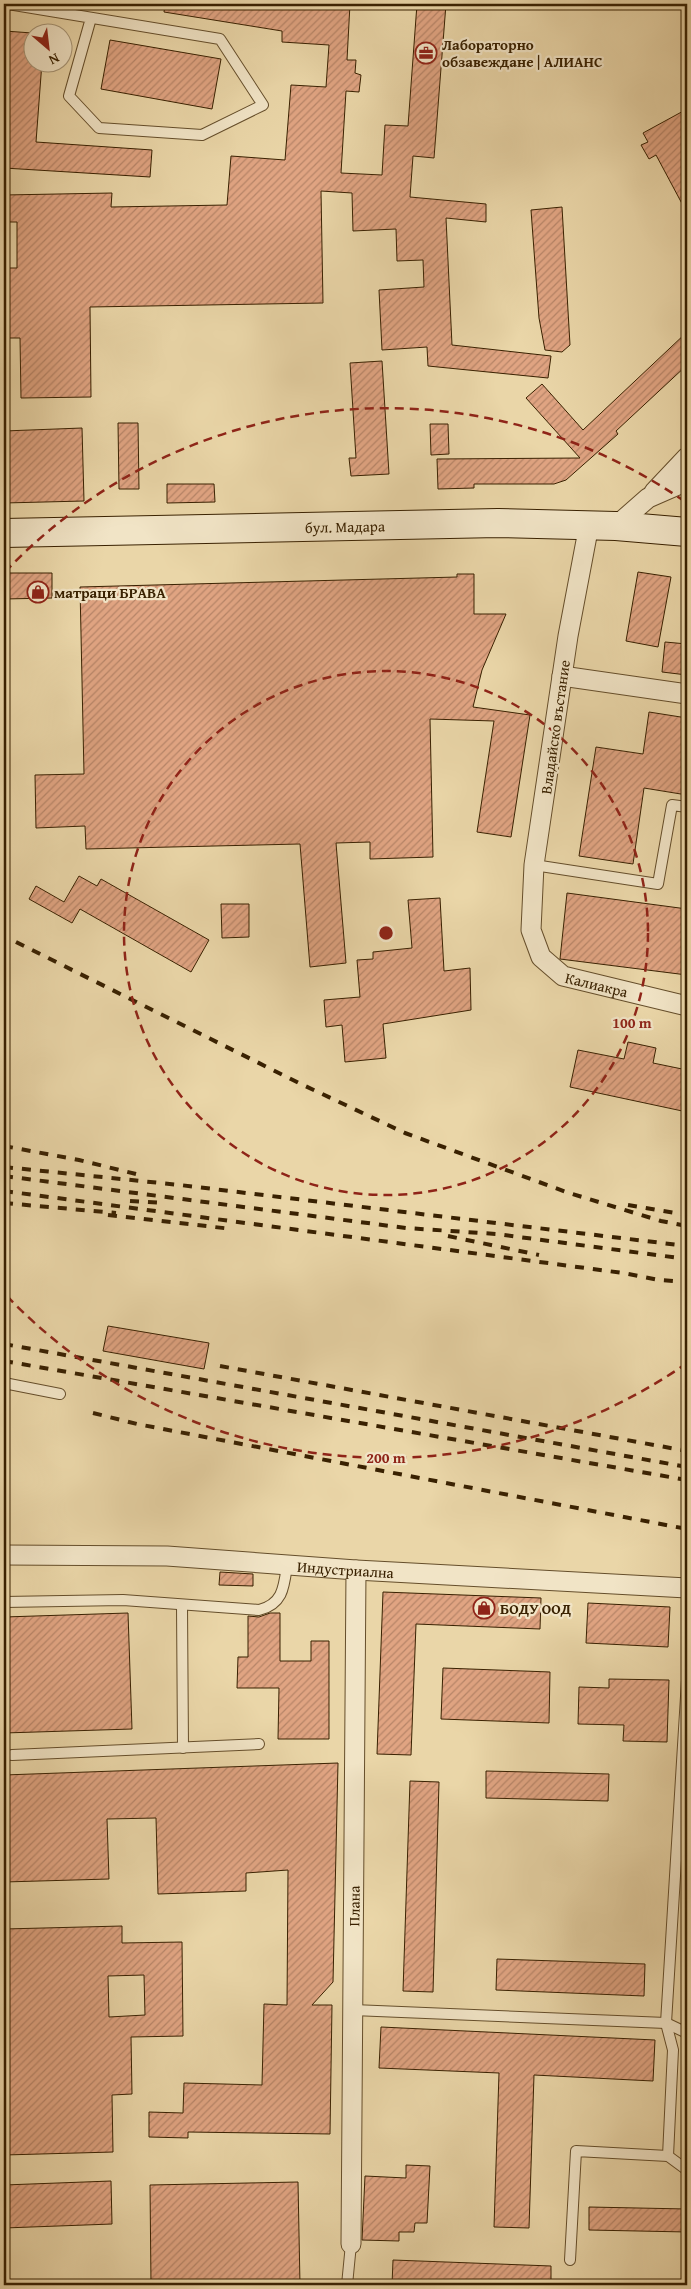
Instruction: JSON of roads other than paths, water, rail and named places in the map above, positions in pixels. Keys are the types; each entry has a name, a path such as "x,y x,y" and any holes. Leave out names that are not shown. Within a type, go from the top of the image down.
{"main road":[{"name":"бул. Мадара","path":"4,533 498,523 616,526 687,532"}],"street":[{"path":"616,526 648,498 687,457"},
{"path":"648,498 687,481"},
{"name":"Владайско въстание","path":"531,930 534,865 562,676 589,525"},
{"path":"562,676 687,694"},
{"name":"Калиакра","path":"531,930 541,958 563,976 687,1006"},
{"name":"Индустриална","path":"4,1555 167,1556 288,1566 687,1588"},
{"name":"Плана","path":"351,2244 356,1570"}],"lane":[{"path":"8,4 220,39 263,105 202,135 99,128 70,96 91,18"},
{"path":"534,865 658,884 672,805 687,807"},
{"path":"4,1383 60,1394"},
{"path":"4,1602 124,1600 182,1606 259,1610 267,1608 280,1597 284,1590 288,1566"},
{"path":"182,1606 183,1748"},
{"path":"668,2156 673,2050 666,2023 687,1680"},
{"path":"12,1756 259,1744"},
{"path":"353,2010 666,2023 687,2033"},
{"path":"570,2260 576,2151 668,2156 687,2170"},
{"path":"347,2285 351,2244"}],"railway":[{"path":"16,942 301,1084 405,1133 569,1193 661,1221 687,1226"},
{"path":"4,1146 79,1160 144,1176"},
{"path":"4,1167 180,1185 687,1246"},
{"path":"4,1176 406,1228 496,1234 687,1259"},
{"path":"4,1191 623,1273 659,1280 687,1282"},
{"path":"130,1201 165,1203"},
{"path":"4,1203 116,1213"},
{"path":"628,1205 687,1215"},
{"path":"108,1215 232,1229"},
{"path":"448,1236 539,1255"},
{"path":"4,1344 687,1467"},
{"path":"4,1361 687,1480"},
{"path":"220,1366 687,1451"},
{"path":"93,1413 137,1424 687,1529"}],"place":[{"name":"Лабораторно обзавеждане | АЛИАНС","path":"426,53"},
{"name":"матраци БРАВА","path":"38,592"},
{"name":"БОДУ ООД","path":"484,1608"}]}
